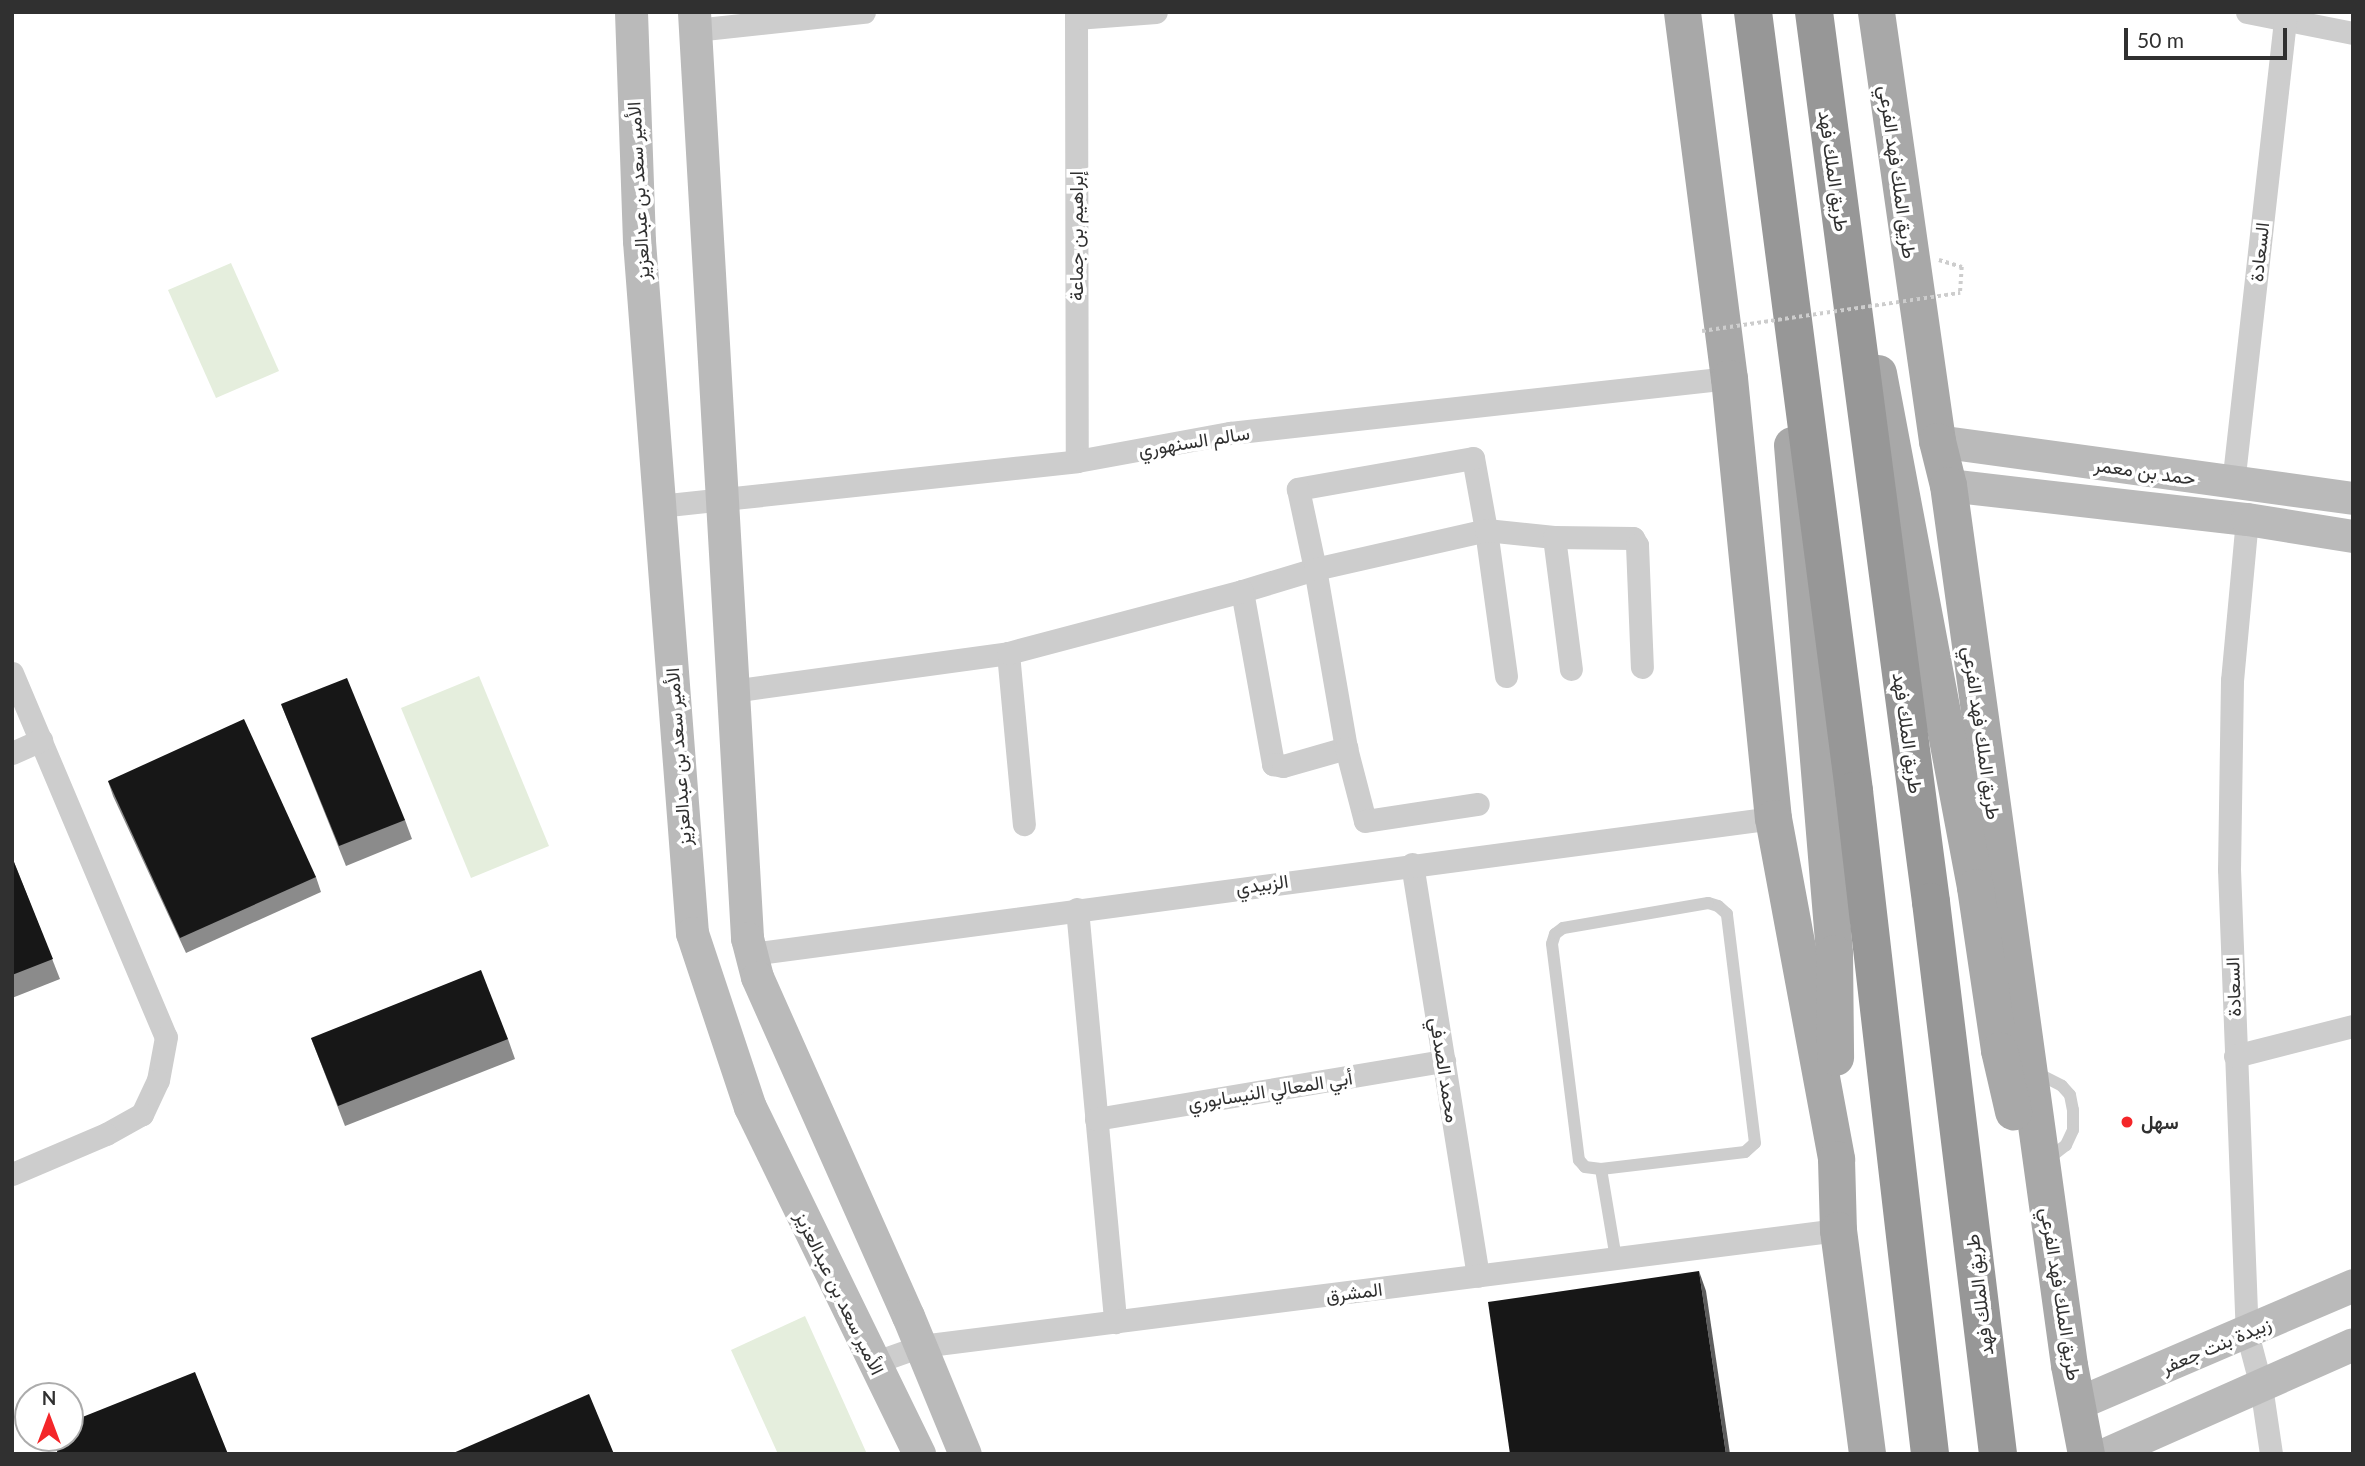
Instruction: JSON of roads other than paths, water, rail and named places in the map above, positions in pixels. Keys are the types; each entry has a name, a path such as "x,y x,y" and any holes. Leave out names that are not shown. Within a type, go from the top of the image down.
{"highway":[{"path":"1753,12 1854,791 1930,1454"},
{"name":"طريق الملك فهد","path":"1814,12 1931,902 1998,1454"}],"main road":[{"path":"1682,12 1729,378 1773,818 1836,1159"},
{"name":"طريق الملك فهد الفرعي","path":"1876,12 1937,441 1948,485 2069,1365 2086,1454"},
{"path":"1826,113 1973,874 1999,1050 2069,1365"},
{"path":"1766,126 1834,953 1838,1230 1867,1454"}],"street":[{"name":"الأمير سعد بن عبدالعزيز","path":"631,12 639,241 692,933 750,1107 919,1454"},
{"path":"864,12 694,21 747,939 757,978 921,1346 965,1454"},
{"path":"1076,15 1156,12"},
{"path":"2247,12 2285,20 2311,18 2353,33"},
{"name":"إبراهيم بن جماعة","path":"1076,15 1077,461"},
{"name":"السعادة","path":"2233,484 2285,20"},
{"name":"سالم السنهوري","path":"659,506 1077,461 1230,433 1729,378"},
{"name":"حمد بن معمر","path":"1937,441 2233,484 2353,498"},
{"path":"1478,804 1365,821 1346,748 1315,569 1298,489 1471,457 1476,464 1506,676"},
{"name":"حمد بن معمر","path":"1948,485 2247,519 2353,536"},
{"name":"السعادة","path":"2247,519 2232,694 2230,869 2247,1333 2261,1386 2271,1454"},
{"path":"732,691 1007,653 1315,569 1486,530 1554,537 1633,538 1637,545 1642,667"},
{"path":"1554,537 1571,669"},
{"path":"1242,591 1273,764 1283,766 1346,748"},
{"path":"1007,653 1024,824"},
{"path":"12,673 166,1037 158,1080 142,1114 106,1134 12,1174"},
{"path":"12,753 41,740"},
{"name":"الزبيدي","path":"751,954 1773,818"},
{"name":"محمد الصدفي","path":"1412,864 1478,1276"},
{"path":"1077,909 1115,1322"},
{"path":"2235,1056 2353,1026"},
{"name":"أبي المعالي النيسابوري","path":"1096,1119 1444,1060"},
{"name":"المشرق","path":"873,1363 921,1346 1838,1230"},
{"name":"زبيدة بنت جعفر","path":"2078,1403 2353,1286"},
{"path":"2105,1454 2353,1344"}],"lane":[{"path":"1708,903 1718,906 1727,914 1755,1143 1745,1152 1601,1169 1585,1167 1579,1160 1552,944 1555,934 1563,928 1708,903"},
{"path":"1601,1169 1616,1259"}],"place":[{"name":"سهل","path":"2127,1122"}]}
